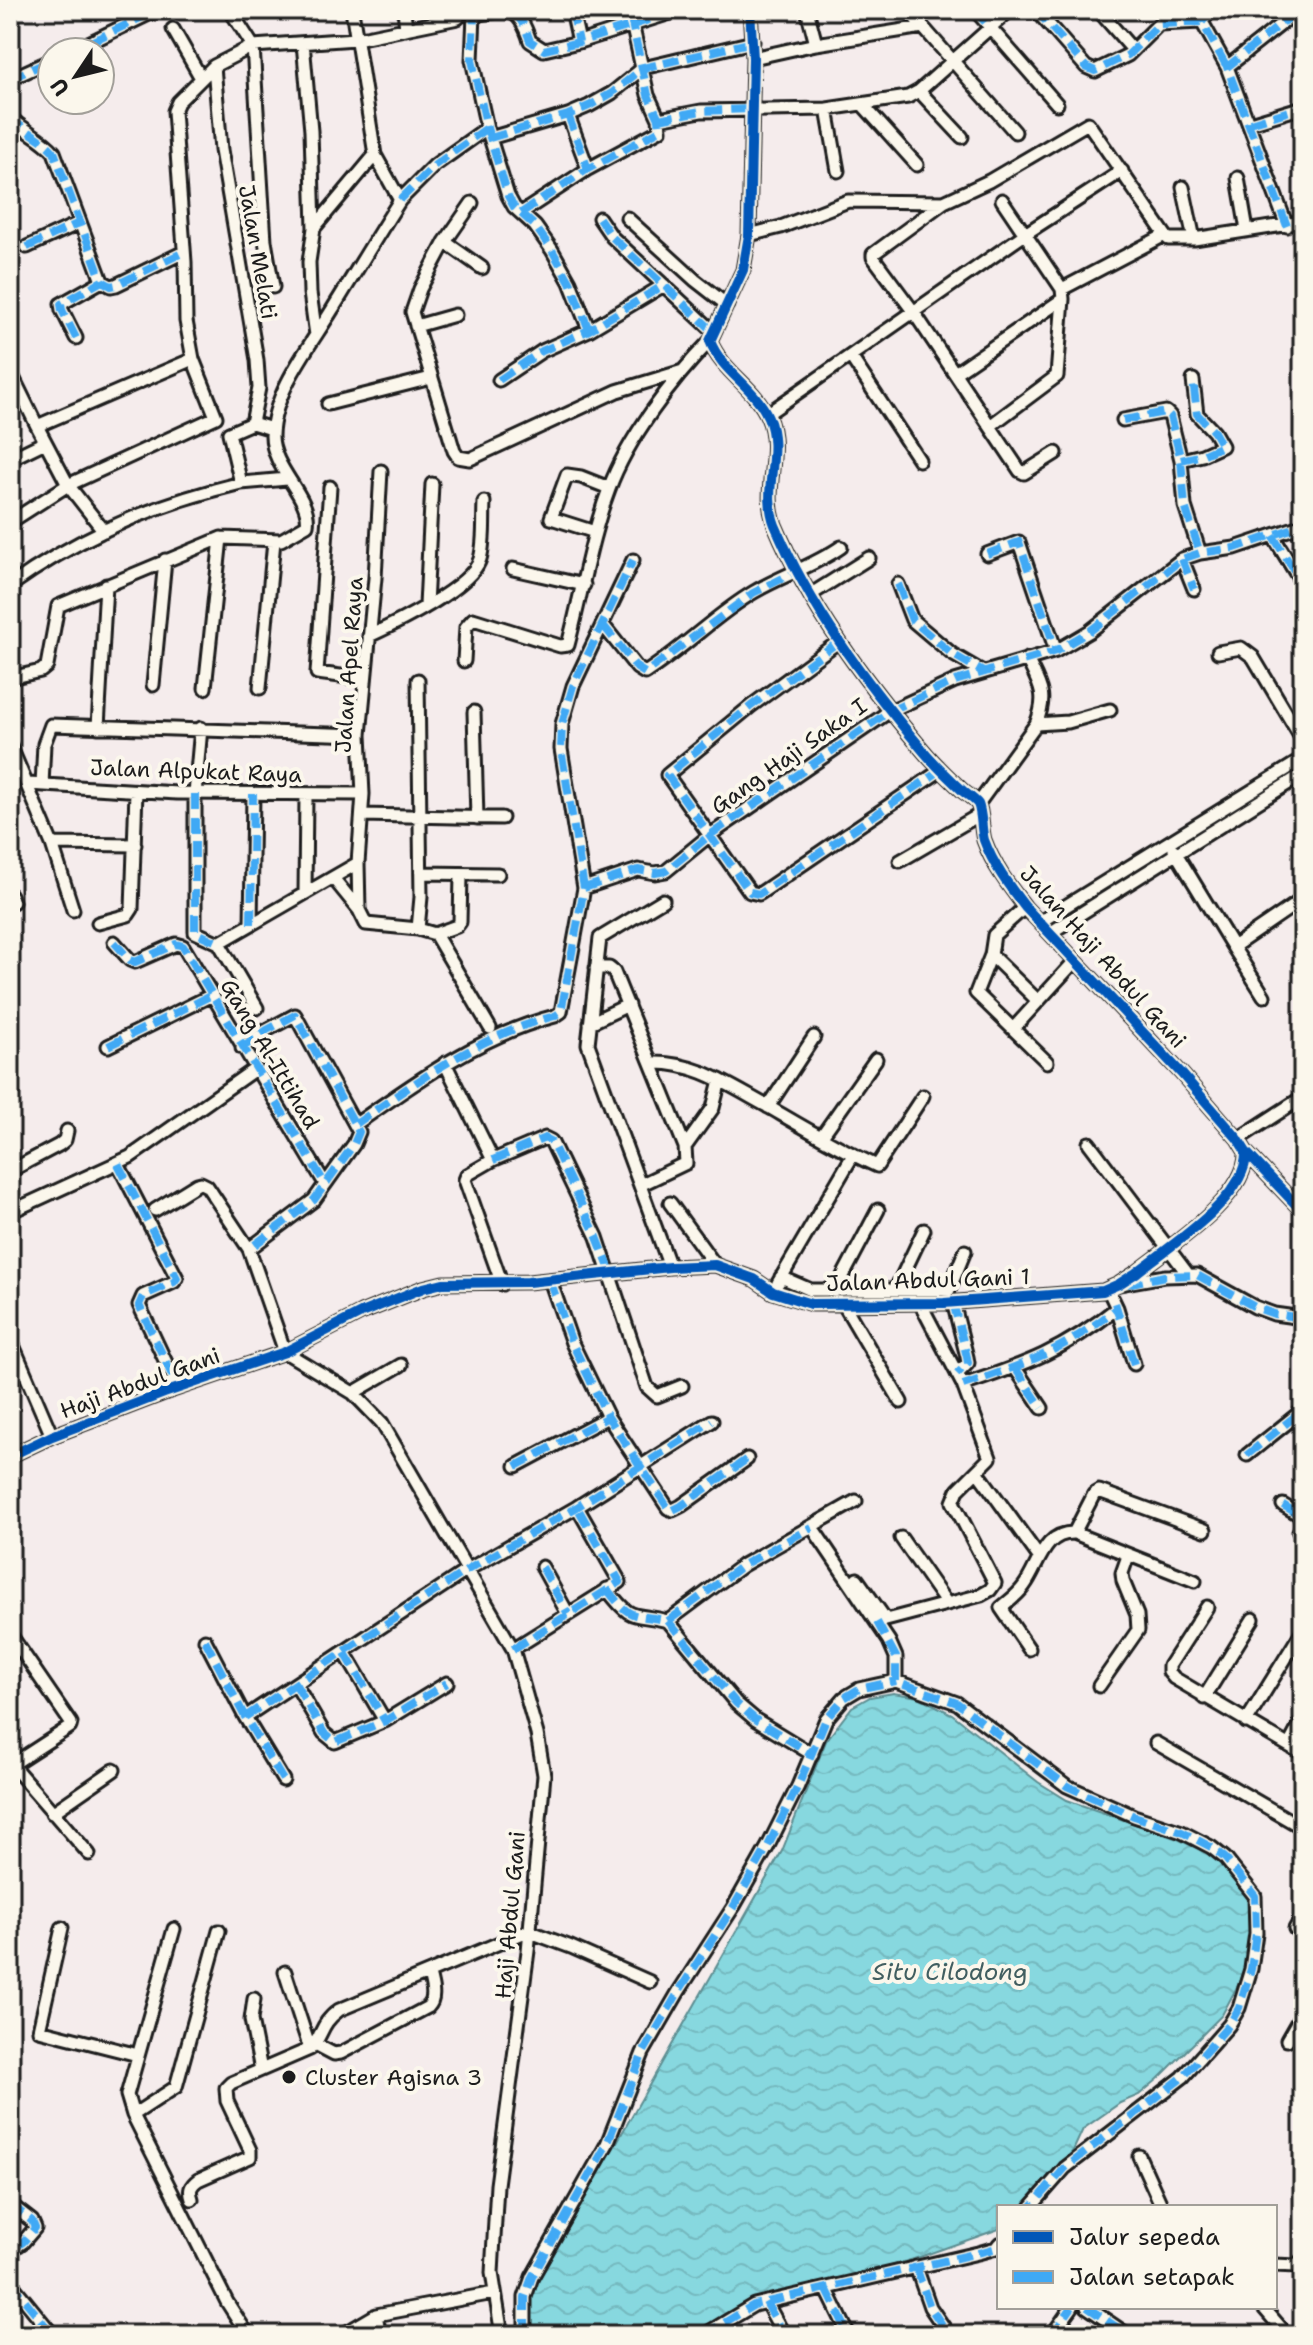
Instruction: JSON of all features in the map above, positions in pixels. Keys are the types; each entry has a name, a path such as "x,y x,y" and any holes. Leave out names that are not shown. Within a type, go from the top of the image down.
{"street":[{"path":"103,36 157,10"},
{"path":"230,10 253,46 265,241 273,287"},
{"path":"352,10 375,155 400,200"},
{"path":"404,10 406,29"},
{"path":"10,522 68,485 216,417 193,359 186,321 174,111 201,78 214,66 253,46 356,39 458,18 456,10"},
{"path":"589,330 570,282 552,250 508,196 472,60 474,15 501,10 516,14 523,20 530,41 544,50 680,10"},
{"path":"572,10 579,42"},
{"path":"521,213 588,169 660,130 659,119 648,95 629,10"},
{"path":"464,661 466,627 473,619 560,646 568,645 595,532 620,463 711,336 743,270 749,235 753,58 750,10"},
{"path":"807,10 816,44"},
{"path":"908,10 1015,132"},
{"path":"975,10 1057,104"},
{"path":"659,119 701,111 827,109 903,99 919,91 1010,10"},
{"path":"1036,10 1089,69 1102,69 1133,50 1162,23 1181,25 1202,22 1211,10"},
{"path":"1098,10 1133,50"},
{"path":"1227,67 1299,10"},
{"path":"1202,22 1227,67 1287,226"},
{"path":"753,58 816,44 923,27"},
{"path":"173,29 201,78"},
{"path":"307,525 307,512 287,479 272,444 272,429 295,366 400,200 435,165 489,133 568,115 604,99 643,68 753,42"},
{"path":"303,43 311,131 314,228 309,262 316,335"},
{"name":"Jalan Melati","path":"214,66 221,150 257,360 259,388 252,423"},
{"path":"10,79 36,67"},
{"path":"919,91 962,137"},
{"path":"863,105 917,165"},
{"path":"1250,123 1303,107"},
{"path":"827,109 838,171"},
{"path":"568,115 588,169"},
{"path":"10,117 54,152 102,281 116,285 184,252"},
{"path":"1056,453 1022,472 872,256 944,202 989,181 1086,124 1091,125 1165,235 1173,240 1303,222"},
{"path":"314,228 375,155"},
{"path":"767,414 1025,234 1122,171"},
{"path":"1238,178 1247,230"},
{"path":"1183,187 1194,239"},
{"path":"990,426 1057,376 1062,294 1002,200"},
{"path":"749,235 807,218 848,201 944,202"},
{"path":"472,203 445,242 420,289 412,312 455,455 467,460 617,391 683,371"},
{"path":"599,218 612,237 664,285 711,336 715,354 755,395 774,432 770,485 774,522 797,571 838,642 890,711 978,810"},
{"path":"627,218 727,305"},
{"path":"27,247 79,223"},
{"path":"955,373 1062,294 1165,235"},
{"path":"445,242 482,268"},
{"path":"76,338 61,304 102,281"},
{"path":"499,380 542,351 589,330 664,285"},
{"path":"416,326 455,315"},
{"path":"851,357 919,460"},
{"path":"37,426 193,359"},
{"path":"10,371 16,399 37,426 68,485 104,531"},
{"path":"328,404 431,378"},
{"path":"1181,460 1222,446 1197,414 1193,380"},
{"path":"1123,420 1166,412 1170,416 1181,460 1185,506 1200,553"},
{"path":"241,483 229,433 252,423 272,429"},
{"path":"10,459 45,442"},
{"name":"Jalan Apel Raya","path":"359,910 358,863 363,794 360,735 381,471"},
{"path":"595,532 551,518 566,476 581,477 609,488"},
{"path":"10,586 104,531 177,500 241,483 287,479"},
{"path":"426,606 432,484"},
{"path":"330,487 317,673 364,679"},
{"path":"369,636 426,606 459,584 480,560 484,502"},
{"path":"10,678 45,668 58,606 221,538 274,541 292,535 307,525 329,525"},
{"name":"Gang Haji Saka I","path":"584,888 638,870 661,874 710,835 890,711 940,687 1056,651 1090,631 1182,559 1235,548 1303,525"},
{"path":"1273,536 1303,585"},
{"path":"205,688 221,538"},
{"path":"260,688 274,541"},
{"path":"987,554 1019,542 1056,651"},
{"path":"603,625 637,668 645,673 753,593 820,562 841,547"},
{"path":"810,595 869,558"},
{"path":"1182,559 1194,589"},
{"path":"153,685 165,560"},
{"path":"356,1124 445,1063 513,1030 559,1014 584,888 561,749 562,724 573,686 633,560"},
{"path":"513,569 584,585"},
{"path":"898,584 912,620 952,654 983,672"},
{"path":"98,727 106,585"},
{"path":"838,642 751,706 667,775 750,892 759,894 941,770"},
{"path":"1218,652 1241,648 1253,657 1303,741"},
{"path":"900,861 978,810 1036,724 1042,709 1043,694 1027,659"},
{"path":"418,680 421,873 418,929"},
{"path":"1036,724 1068,722 1110,710"},
{"path":"474,712 477,818"},
{"path":"42,785 44,744 51,725 360,735"},
{"path":"201,728 195,794 195,932 219,943 257,1008"},
{"path":"10,745 52,844 73,910"},
{"path":"1050,933 1239,806 1303,759"},
{"path":"1239,806 1303,774"},
{"name":"Jalan Alpukat Raya","path":"28,784 195,794 363,794"},
{"path":"98,923 128,915 132,909 136,791"},
{"path":"251,924 253,794"},
{"path":"305,893 306,795"},
{"name":"Jalan Haji Abdul Gani","path":"978,810 992,859 1025,907 1181,1073 1246,1152 1303,1212"},
{"path":"362,815 502,818"},
{"path":"52,844 135,845"},
{"path":"1040,922 1173,848"},
{"path":"1173,848 1264,996"},
{"path":"219,943 358,863"},
{"path":"421,873 498,874"},
{"path":"333,878 359,910 366,924 418,929 435,934 460,922 461,875"},
{"path":"1233,947 1303,899"},
{"path":"663,900 600,938 589,1049 670,1267"},
{"path":"1025,907 994,935 991,955 976,988 977,996 1047,1062"},
{"path":"435,934 490,1028"},
{"name":"Gang Al-Ittihad","path":"114,942 135,962 176,944 183,946 324,1182"},
{"path":"991,955 1038,1001"},
{"path":"1013,1029 1075,961"},
{"path":"596,968 609,968 614,972 685,1147 686,1163 640,1185"},
{"path":"108,1046 212,995"},
{"path":"590,1023 628,1005"},
{"path":"242,1048 295,1015 356,1124 359,1136 314,1200 249,1249"},
{"path":"768,1107 814,1037"},
{"path":"821,1137 876,1059"},
{"path":"445,1063 493,1160"},
{"path":"651,1063 697,1069 853,1155 879,1166 923,1096"},
{"path":"10,1212 118,1164 255,1069"},
{"path":"685,1147 713,1108 720,1080"},
{"path":"1238,1139 1303,1097"},
{"path":"10,1171 59,1145 65,1140 67,1131"},
{"path":"502,1284 465,1180 467,1175 493,1160 545,1138 551,1141 597,1237 612,1275 642,1376 657,1396 682,1386"},
{"path":"1089,1143 1187,1273 1213,1282 1255,1307 1274,1314 1303,1318"},
{"path":"1134,1364 1114,1287 1230,1194 1246,1160 1246,1152"},
{"path":"773,1292 853,1155"},
{"path":"118,1164 177,1278 143,1296 139,1305 178,1388"},
{"path":"155,1210 201,1183 207,1186 249,1249 285,1352"},
{"path":"670,1203 715,1265"},
{"path":"835,1291 878,1210"},
{"path":"896,1289 924,1230"},
{"path":"781,1277 811,1290 949,1290 965,1251"},
{"name":"Jalan Abdul Gani 1","path":"285,1352 361,1313 443,1283 502,1284 715,1265 754,1279 773,1292 811,1304 844,1305 953,1302 1082,1293 1187,1273"},
{"path":"550,1280 572,1343 608,1417 668,1508 673,1510 747,1459"},
{"path":"953,1302 968,1363 957,1374"},
{"path":"857,1579 886,1620 981,1595 995,1583 953,1502 958,1490 990,1458 963,1385 920,1303"},
{"path":"844,1305 901,1402"},
{"path":"963,1385 1015,1368 1076,1339 1117,1308"},
{"path":"10,1338 52,1436"},
{"name":"Haji Abdul Gani","path":"10,1456 52,1436 178,1388 285,1352 353,1393 382,1423 469,1569 513,1649 533,1719 544,1775 528,1951 497,2185 492,2273 502,2335"},
{"path":"353,1393 401,1365"},
{"path":"1015,1368 1042,1408"},
{"path":"1247,1455 1303,1410"},
{"path":"516,1466 608,1417"},
{"path":"245,1717 469,1569 577,1507 712,1421"},
{"path":"977,1471 1039,1557"},
{"path":"1074,1533 1094,1494 1099,1491 1205,1530"},
{"path":"607,1589 627,1613 668,1621 743,1565 856,1501"},
{"path":"1283,1505 1303,1517"},
{"path":"513,1649 619,1583 619,1577 577,1507"},
{"path":"1303,1523 1299,1532 1303,1537"},
{"path":"812,1527 889,1641 896,1657 896,1681"},
{"path":"1029,1649 1001,1608 1025,1585 1039,1557 1063,1532 1074,1533 1195,1581"},
{"path":"901,1538 947,1604"},
{"path":"1099,1686 1138,1630 1137,1615 1123,1581 1122,1573 1128,1556"},
{"path":"542,1567 568,1614"},
{"path":"1207,1607 1169,1666 1169,1672 1204,1698 1303,1754"},
{"path":"1204,1698 1253,1619"},
{"path":"668,1621 736,1703 756,1720 812,1754"},
{"path":"1246,1722 1303,1630"},
{"path":"10,1634 71,1723 70,1727 11,1766 89,1854"},
{"path":"205,1640 245,1717 283,1780"},
{"path":"345,1653 385,1721"},
{"path":"525,2335 525,2297 532,2277 607,2144 643,2053 768,1846 826,1719 844,1698 859,1689 896,1681 957,1703 1067,1786 1134,1816 1182,1832 1211,1847 1225,1858 1255,1896 1256,1933 1251,1969 1239,2008 1229,2025 1183,2077 1065,2168 1033,2205"},
{"path":"296,1685 324,1733 335,1742 385,1721 447,1683"},
{"path":"1289,1745 1303,1719"},
{"path":"1156,1743 1303,1828"},
{"path":"52,1813 114,1770"},
{"path":"1295,1929 1303,1915"},
{"path":"62,1928 39,2030 138,2055"},
{"path":"174,1929 127,2095 133,2115 227,2302 248,2335"},
{"path":"133,2115 176,2087 219,1931"},
{"path":"192,2199 190,2191 198,2180 250,2157 250,2150 225,2094 231,2083 312,2047 324,2024 339,2010 528,1931 650,1982"},
{"path":"285,1972 312,2047"},
{"path":"312,2047 341,2053 428,2007 433,1994 429,1973"},
{"path":"254,1999 251,2020 261,2070"},
{"path":"1287,2040 1303,2012"},
{"path":"1139,2156 1161,2205"},
{"path":"10,2204 32,2221 35,2228 10,2251"},
{"path":"704,2335 754,2305 997,2247"},
{"path":"1277,2265 1296,2266 1303,2259"},
{"path":"916,2267 930,2307 949,2335"},
{"path":"10,2282 53,2335"},
{"path":"827,2290 849,2335"},
{"path":"342,2335 376,2315 494,2293"},
{"path":"766,2302 784,2335"},
{"path":"1052,2335 1071,2309"},
{"path":"1090,2309 1128,2335"},
{"path":"1265,2309 1287,2335"},
{"path":"376,2315 380,2335"}],"water":[{"name":"Situ Cilodong","path":"893,1693 919,1697 952,1714 1038,1782 1067,1800 1178,1839 1211,1855 1237,1878 1252,1899 1251,1949 1238,1985 1222,2015 1158,2079 1139,2095 1120,2103 1083,2129 1073,2151 1025,2205 997,2205 997,2230 842,2281 776,2296 697,2335 532,2335 530,2306 533,2290 782,1851 826,1741 852,1707 870,1697"}],"marked path":[{"path":"103,36 157,10"},
{"path":"572,10 579,42"},
{"path":"521,213 588,169 660,130 659,119 648,95 629,10"},
{"path":"589,330 570,282 552,250 508,196 487,128 472,60 474,15 511,12 521,21 530,41 544,50 680,10"},
{"path":"975,10 990,28"},
{"path":"1036,10 1086,67 1095,71 1128,55 1159,24 1202,22"},
{"path":"1211,10 1202,22 1227,67"},
{"path":"1287,226 1227,67 1299,10"},
{"path":"490,138 589,106 612,93 643,68 753,42"},
{"path":"10,79 36,67"},
{"path":"1250,123 1303,107"},
{"path":"659,119 701,111 752,109"},
{"path":"568,115 588,169"},
{"path":"10,117 54,152 102,281 116,285 184,252"},
{"path":"400,200 435,165 487,128"},
{"path":"599,218 612,237 713,331"},
{"path":"27,247 79,223"},
{"path":"76,338 61,304 102,281"},
{"path":"499,380 542,351 589,330 664,285"},
{"path":"1181,460 1222,446 1197,414 1193,380"},
{"path":"1123,420 1166,412 1170,416 1181,460 1185,506 1200,553"},
{"path":"584,888 638,870 666,871 710,835 890,711 955,681 1056,651 1090,631 1182,559 1235,548 1303,525"},
{"path":"1273,536 1303,585"},
{"path":"987,554 1019,542 1056,651"},
{"path":"1182,559 1194,589"},
{"path":"356,1124 476,1047 561,1012 584,888 561,749 562,724 573,686 633,560"},
{"path":"603,625 637,668 645,673 753,593 797,571"},
{"path":"898,584 912,620 952,654 983,672"},
{"path":"838,642 751,706 667,775 750,892 759,894 941,770"},
{"path":"195,794 195,932 219,943"},
{"path":"251,924 253,794"},
{"path":"114,942 135,962 176,944 183,946 324,1182"},
{"path":"108,1046 212,995"},
{"path":"242,1048 295,1015 359,1132 354,1144 314,1200 249,1249"},
{"path":"493,1160 545,1138 551,1141 612,1275"},
{"path":"118,1164 177,1278 143,1296 139,1305 178,1388"},
{"path":"1127,1284 1165,1276 1197,1275 1255,1307 1274,1314 1303,1318"},
{"path":"550,1280 572,1343 608,1417 668,1508 673,1510 681,1506 747,1459"},
{"path":"953,1302 968,1363 957,1374"},
{"path":"1115,1303 1134,1364"},
{"path":"963,1385 1044,1354 1080,1335 1117,1308"},
{"path":"1015,1368 1042,1408"},
{"path":"1247,1455 1303,1410"},
{"path":"516,1466 608,1417"},
{"path":"245,1717 469,1569 577,1507 712,1421"},
{"path":"1283,1505 1303,1517"},
{"path":"513,1649 620,1582 577,1507"},
{"path":"1303,1523 1299,1532 1303,1537"},
{"path":"668,1621 743,1565 812,1527"},
{"path":"542,1567 568,1614"},
{"path":"607,1589 628,1612 668,1621 736,1703 756,1720 812,1754"},
{"path":"877,1622 896,1657 896,1681 957,1703 1067,1786 1134,1816 1182,1832 1211,1847 1225,1858 1255,1896 1256,1933 1251,1969 1239,2008 1229,2025 1183,2077 1065,2168 1033,2205"},
{"path":"205,1640 245,1717 283,1780"},
{"path":"345,1653 385,1721"},
{"path":"525,2335 525,2297 532,2277 607,2144 643,2053 768,1846 826,1719 844,1698 859,1689 896,1681"},
{"path":"296,1685 324,1733 335,1742 385,1721 447,1683"},
{"path":"10,2204 32,2221 35,2228 10,2251"},
{"path":"704,2335 754,2305 997,2247"},
{"path":"916,2267 930,2307 949,2335"},
{"path":"10,2282 53,2335"},
{"path":"827,2290 849,2335"},
{"path":"766,2302 784,2335"},
{"path":"1052,2335 1071,2309"},
{"path":"1090,2309 1128,2335"}],"cycle path":[{"path":"750,10 753,58 749,235 743,270 710,341 722,362 755,397 768,417 773,444 771,512 789,556 822,614 879,696 931,760 978,804 988,849 1025,907 1181,1073 1246,1152 1303,1212"},
{"path":"10,1456 52,1436 164,1393 285,1352 361,1313 443,1283 528,1282 715,1265 754,1279 773,1292 811,1304 944,1303 1103,1291 1136,1273 1221,1204 1243,1169 1246,1152"}],"place":[{"name":"Cluster Agisna 3","path":"289,2077"}]}
